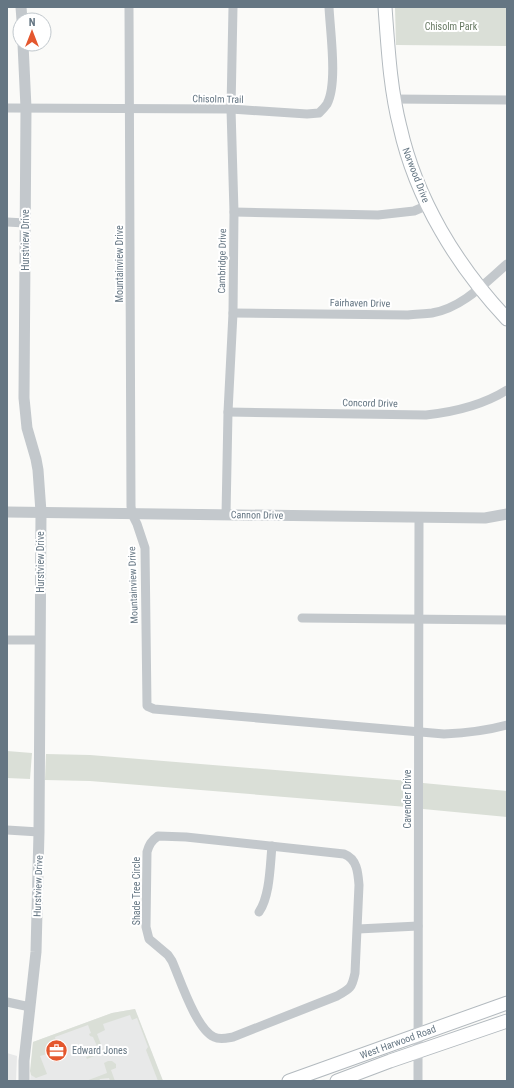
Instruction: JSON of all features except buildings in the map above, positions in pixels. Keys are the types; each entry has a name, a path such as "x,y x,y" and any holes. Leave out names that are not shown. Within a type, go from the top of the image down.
{"main road":[{"name":"Norwood Drive","path":"385,7 387,44 394,100 400,129 408,156 428,206 456,255 494,304 507,318"},
{"name":"West Harwood Road","path":"289,1081 507,1003"},
{"name":"West Harwood Road","path":"337,1081 418,1051 507,1021"}],"street":[{"name":"Mountainview Drive","path":"129,7 131,498 132,514 145,548 147,706 154,709 444,734 488,731 507,725"},
{"name":"Cambridge Drive","path":"226,515 228,412 233,313 234,212 231,109 233,7"},
{"name":"Chisolm Trail","path":"7,108 231,109 306,114 319,113 328,103 331,90 332,71 329,7"},
{"name":"Hurstview Drive","path":"23,52 26,108 24,398 26,428 36,459 41,512 39,832 36,952 24,1061 24,1081"},
{"path":"394,100 507,100"},
{"path":"234,212 378,215 414,211 428,206"},
{"path":"7,222 25,223"},
{"name":"Fairhaven Drive","path":"233,313 408,315 433,313 462,301 507,264"},
{"name":"Concord Drive","path":"228,412 426,415 460,410 487,400 507,390"},
{"name":"Cannon Drive","path":"7,512 485,518 507,514"},
{"name":"Cavender Drive","path":"418,1081 419,517"},
{"path":"302,618 507,620"},
{"path":"7,640 40,640"},
{"path":"7,830 39,832"},
{"name":"Shade Tree Circle","path":"158,836 186,837 272,846 344,854 353,860 357,871 359,885 356,973 350,989 337,996 233,1037 225,1039 216,1038 206,1031 195,1015 168,955 149,939 146,927 149,846 158,836"},
{"path":"259,912 263,907 267,892 272,846"},
{"path":"358,929 418,926"},
{"path":"7,1002 30,1007"}],"shaded area":[{"path":"135,1009 163,1081 30,1081 33,1042 112,1013"},
{"path":"7,1053 17,1056 16,1081 7,1081"}],"green space":[{"name":"Chisolm Park","path":"395,7 507,7 507,46 396,45"},
{"path":"7,751 32,753 30,779 7,778"},
{"path":"46,754 90,755 409,781 407,807 90,781 45,780"},
{"path":"423,783 507,791 507,817 423,809"},
{"path":"135,1009 163,1081 158,1081 146,1050 148,1047 137,1018 132,1020 130,1015 103,1024 105,1030 97,1034 104,1052 87,1059 86,1057 99,1053 98,1046 93,1037 89,1034 91,1033 88,1025 55,1037 56,1043 48,1047 52,1058 50,1058 47,1054 40,1056 47,1074 36,1078 31,1075 30,1071 33,1042 112,1013"},
{"path":"112,1061 116,1064 116,1068 111,1070 115,1081 110,1081 109,1078 100,1079 99,1081 86,1081 107,1073 104,1063"}],"place":[{"name":"Edward Jones","path":"57,1050"}]}
